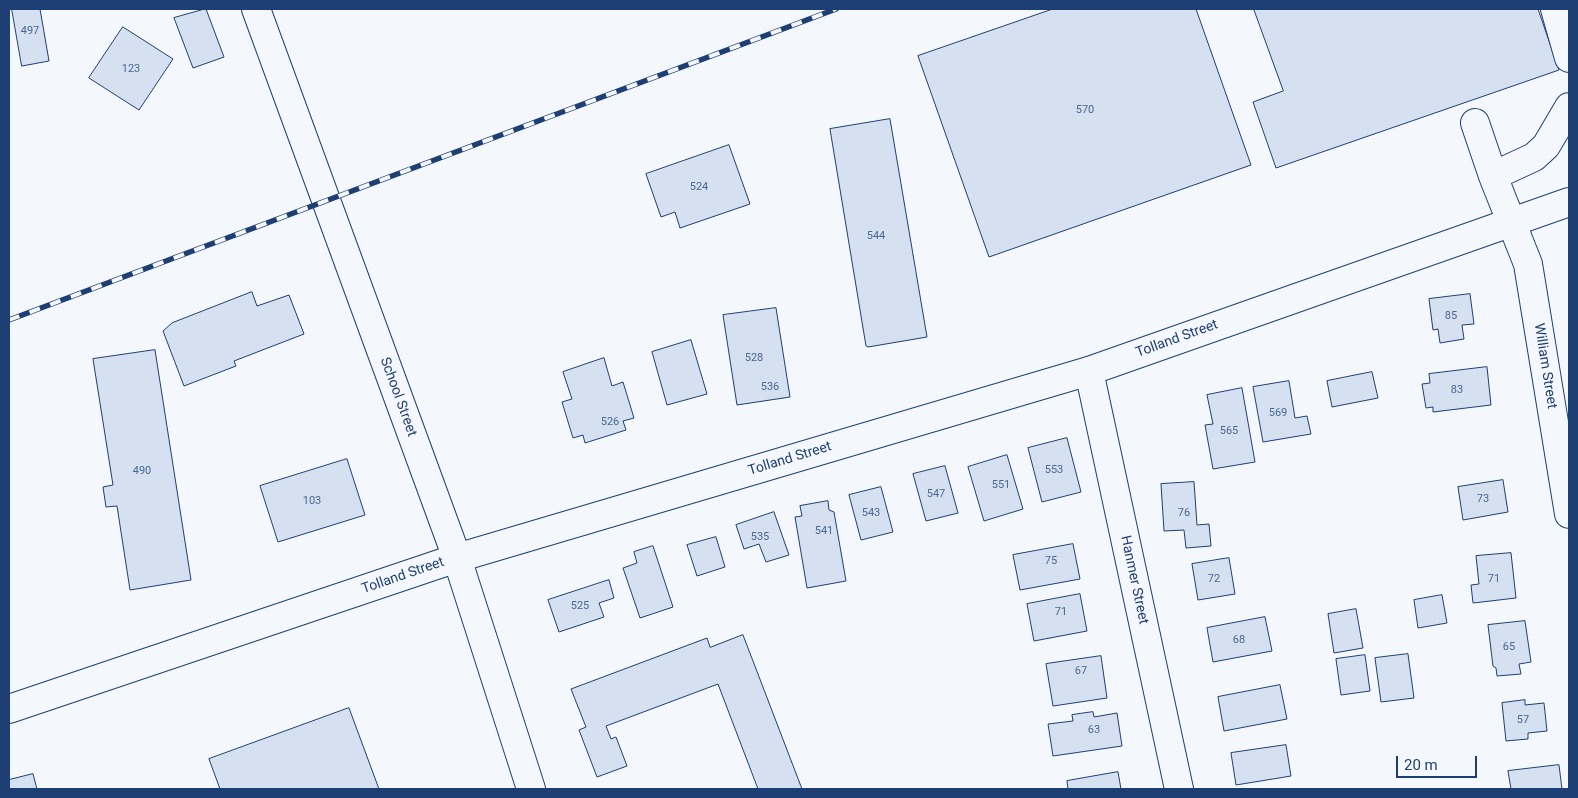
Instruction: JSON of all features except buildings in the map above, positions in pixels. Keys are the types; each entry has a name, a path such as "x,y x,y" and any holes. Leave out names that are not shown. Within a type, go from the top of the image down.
{"main road":[{"name":"School Street","path":"256,9 457,558 531,789"},
{"path":"1555,9 1569,58"},
{"path":"1493,176 1534,156 1546,146 1569,107"},
{"name":"William Street","path":"1475,123 1493,176 1528,264 1569,514"},
{"name":"Tolland Street","path":"9,709 457,558 1089,371 1569,202"},
{"name":"Hanmer Street","path":"1089,371 1179,789"}],"railway":[{"path":"9,320 836,9"}]}
